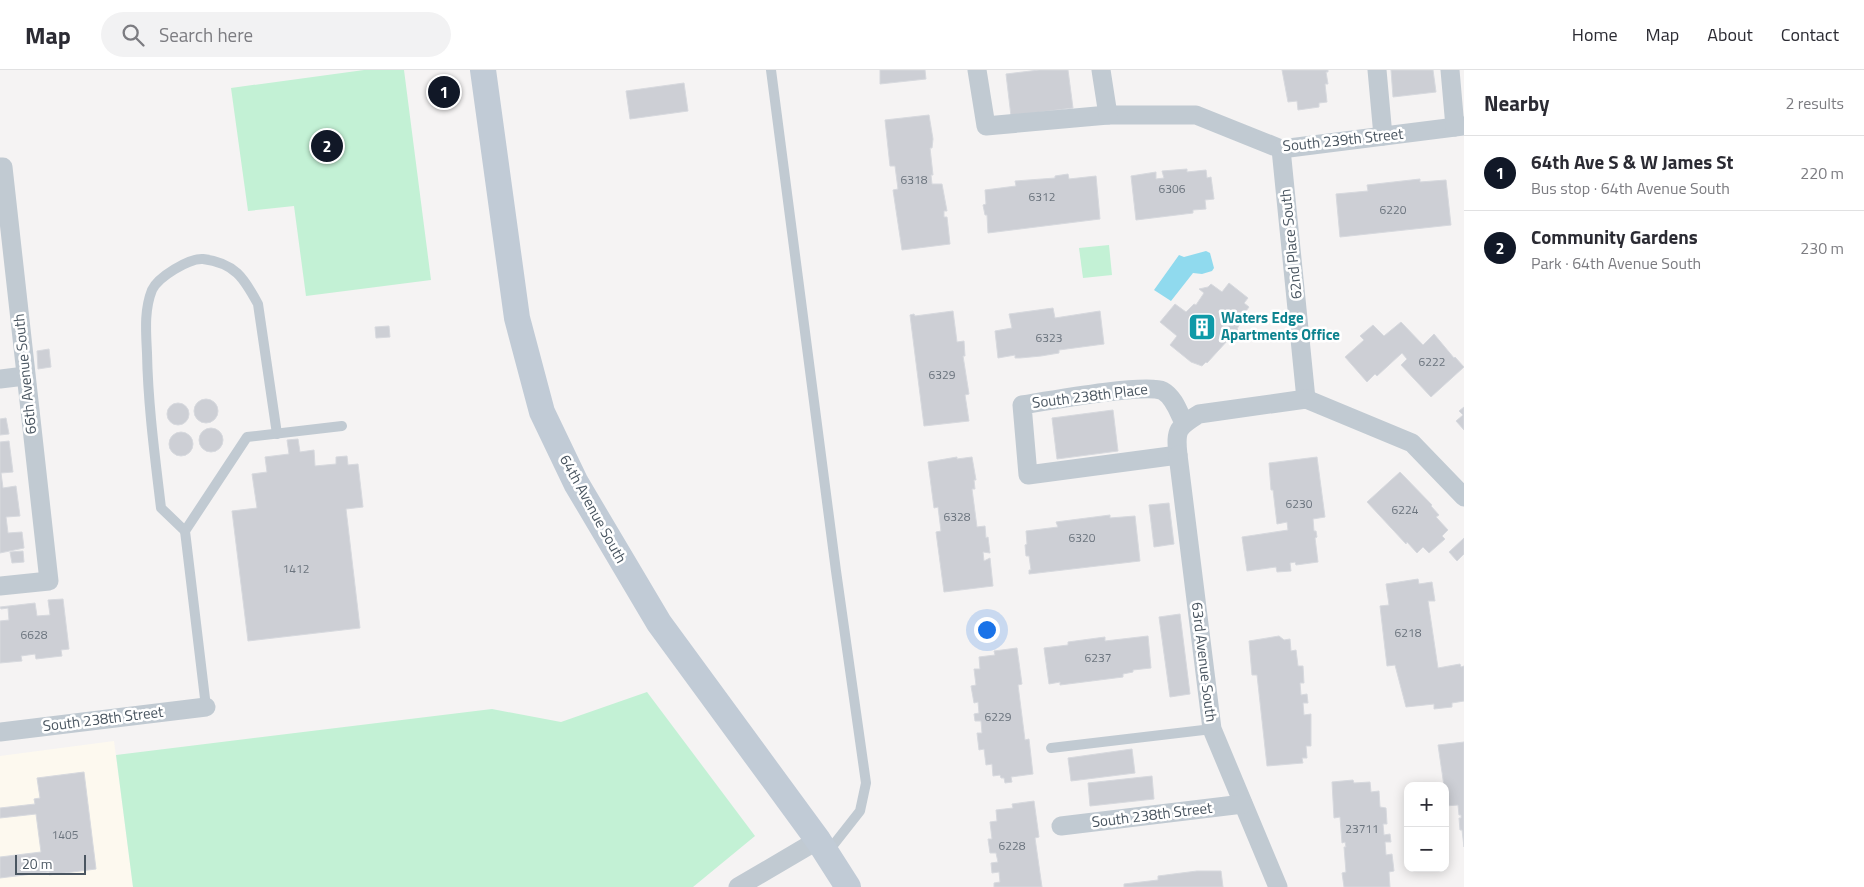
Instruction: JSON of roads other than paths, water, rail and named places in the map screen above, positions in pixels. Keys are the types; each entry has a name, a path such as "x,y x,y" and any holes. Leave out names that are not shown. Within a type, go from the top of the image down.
{"street":[{"name":"64th Avenue South","path":"483,70 516,318 542,412 576,483 659,623 822,847 848,887"},
{"name":"South 239th Street","path":"977,70 986,126 1108,114 1196,115 1281,149 1460,126"},
{"path":"1101,70 1108,114"},
{"path":"1377,70 1384,136"},
{"path":"1450,70 1460,126"},
{"name":"62nd Place South","path":"1281,149 1306,399"},
{"name":"66th Avenue South","path":"0,586 49,581 1,167"},
{"path":"0,379 25,376"},
{"name":"South 238th Place","path":"1178,455 1028,475 1022,405 1154,388 1170,396 1184,423"},
{"path":"1178,455 1176,436 1184,423 1199,414 1306,399 1412,443 1464,497"},
{"name":"63rd Avenue South","path":"1178,455 1212,729 1278,887"},
{"name":"South 238th Street","path":"0,732 206,707"},
{"name":"South 238th Street","path":"1061,826 1244,804"},
{"path":"738,887 822,847"}],"lane":[{"path":"771,70 866,782 860,811 822,847"},
{"path":"185,531 160,508 148,399 146,316 153,288 166,275 182,265 199,259 217,261 238,272 249,286 258,304 276,434"},
{"path":"206,707 185,531 247,437 342,426"},
{"path":"1051,748 1212,729"}],"water":[{"path":"1206,251 1210,253 1214,268 1212,271 1202,274 1193,273 1171,301 1154,290 1179,255 1184,257"}],"place":[{"name":"64th Ave S & W James St","path":"444,92"},
{"name":"Community Gardens","path":"327,146"},
{"name":"Waters Edge Apartments Office","path":"1202,327"}]}
